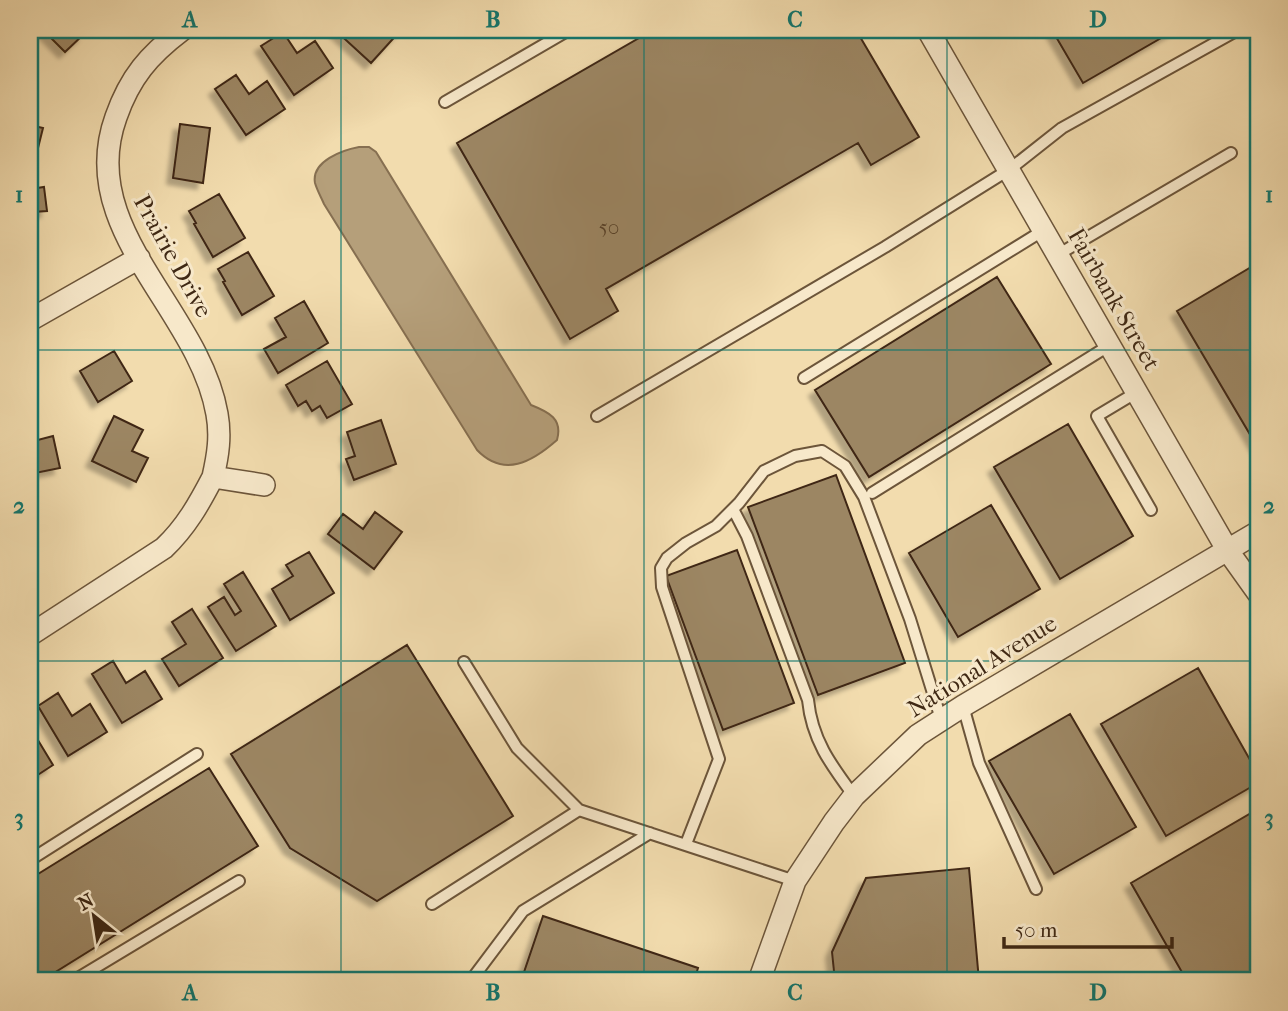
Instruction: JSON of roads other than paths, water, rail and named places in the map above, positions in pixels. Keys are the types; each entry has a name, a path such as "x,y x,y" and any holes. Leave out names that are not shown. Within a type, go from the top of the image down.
{"street":[{"name":"Prairie Drive","path":"182,30 159,47 139,69 126,92 111,131 107,153 108,183 119,220 191,345 206,381 217,412 220,446 214,477"},
{"name":"Fairbank Street","path":"928,30 1228,551 1258,593"},
{"path":"30,320 139,258"},
{"path":"30,635 164,548 182,531 214,477 264,485"},
{"name":"National Avenue","path":"759,981 795,881 854,796 918,735 1258,532"}],"lane":[{"path":"445,102 569,30"},
{"path":"597,416 843,274 1010,169 1062,128 1238,30"},
{"path":"1059,254 1231,153"},
{"path":"804,378 1044,230"},
{"path":"872,493 1110,345"},
{"path":"1137,392 1097,416 1151,510"},
{"path":"686,844 719,759 659,578 661,568 667,558 686,543 716,526 764,471 795,456 821,452 845,466 869,509 910,619 941,719"},
{"path":"733,509 747,536 808,700 810,719 824,755 854,796"},
{"path":"464,662 517,748 579,810 795,881"},
{"path":"963,706 979,763 1036,889"},
{"path":"30,860 197,754"},
{"path":"432,904 579,810"},
{"path":"476,981 475,975 523,911 650,833"},
{"path":"73,981 239,881"}]}
